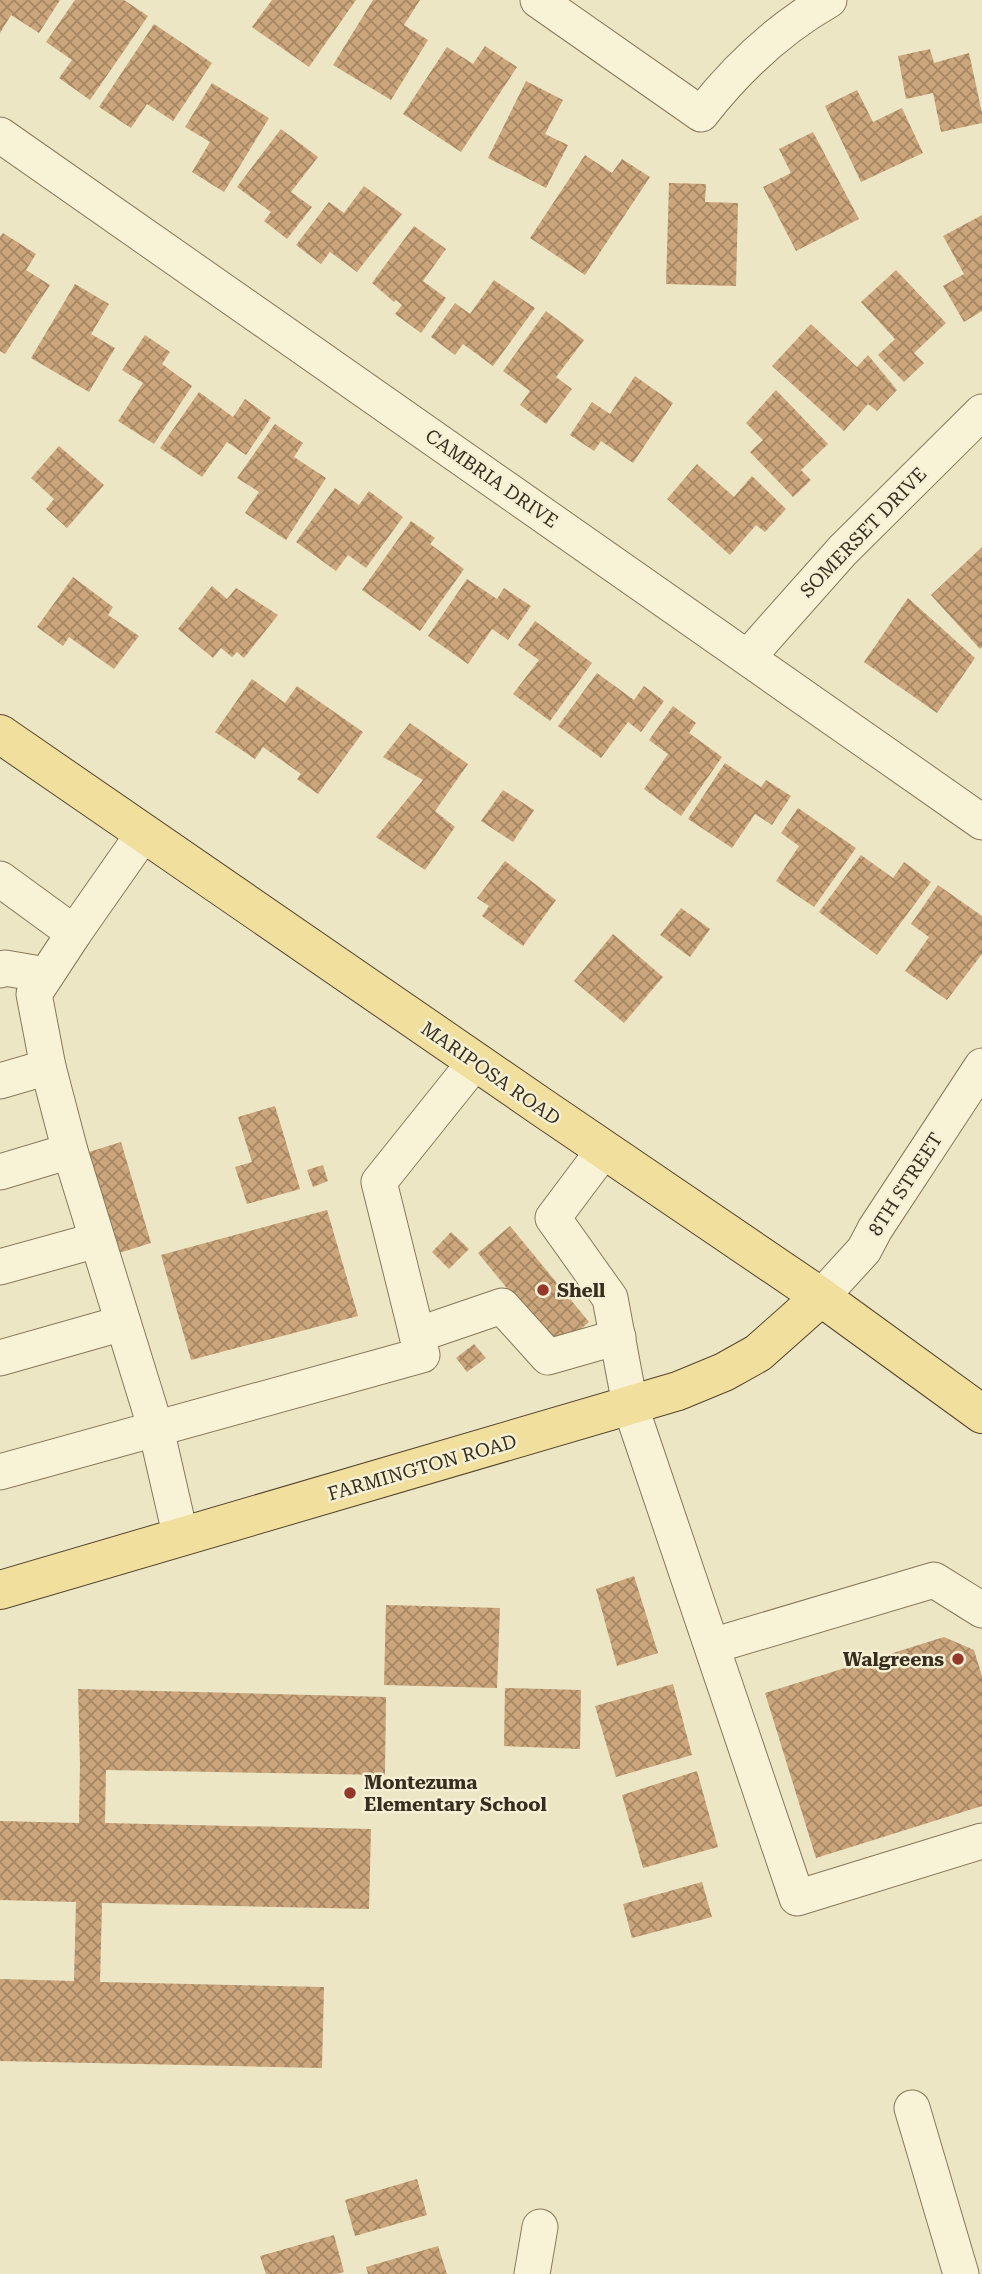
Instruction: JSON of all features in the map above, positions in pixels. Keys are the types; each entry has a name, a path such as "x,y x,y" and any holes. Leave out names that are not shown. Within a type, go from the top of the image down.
{"main road":[{"name":"MARIPOSA ROAD","path":"0,734 821,1297 982,1414"},
{"name":"FARMINGTON ROAD","path":"0,1590 678,1391 724,1372 758,1353 821,1297"}],"street":[{"path":"538,0 701,114 760,48 809,11 829,0"},
{"name":"CAMBRIA DRIVE","path":"0,135 982,822"},
{"name":"SOMERSET DRIVE","path":"748,657 843,550 982,412"},
{"path":"144,834 34,994 48,1066 70,1151 156,1429 181,1538"},
{"path":"0,879 74,933"},
{"path":"0,970 5,968 46,975"},
{"path":"0,1472 422,1355 379,1182 475,1062"},
{"path":"0,1080 48,1066"},
{"name":"8TH STREET","path":"821,1297 864,1250 875,1228 982,1066"},
{"path":"604,1150 553,1218 610,1298 630,1405 797,1898 982,1841"},
{"path":"0,1172 70,1151"},
{"path":"0,1267 97,1240"},
{"path":"417,1335 502,1306 548,1357 618,1338"},
{"path":"0,1358 122,1322"},
{"path":"712,1646 934,1580 982,1610"},
{"path":"912,2108 961,2274"},
{"path":"532,2274 540,2227"}],"building":[{"path":"0,0 60,0 39,33 11,15 0,33"},
{"path":"75,0 124,0 148,16 90,100 59,78 72,60 46,42"},
{"path":"272,0 356,0 309,67 252,27"},
{"path":"373,0 420,0 404,25 428,40 391,100 333,65"},
{"path":"154,24 212,63 173,121 147,104 131,128 99,107"},
{"path":"485,46 517,67 461,152 403,114 447,47 473,64"},
{"path":"930,49 934,63 969,53 982,123 941,132 933,93 906,99 898,56"},
{"path":"526,81 563,100 545,134 568,145 546,188 488,158"},
{"path":"212,83 269,118 224,192 192,172 210,142 185,127"},
{"path":"857,90 873,122 902,108 923,153 861,182 825,106"},
{"path":"281,129 318,157 291,192 312,207 287,239 264,221 271,212 237,187"},
{"path":"813,132 859,219 796,251 763,187 791,173 779,149"},
{"path":"585,155 612,173 622,159 650,177 585,275 530,238"},
{"path":"669,183 706,184 705,202 738,203 736,286 666,284"},
{"path":"364,186 402,214 357,272 330,252 321,264 296,245 329,202 344,213"},
{"path":"982,215 982,311 964,322 943,286 964,274 943,236"},
{"path":"414,226 446,249 423,281 446,298 421,333 395,314 402,305 396,300 394,302 372,283"},
{"path":"3,233 36,254 26,270 50,285 5,354 0,351 0,237"},
{"path":"896,270 946,323 914,353 924,363 904,382 878,355 895,339 861,302"},
{"path":"494,280 535,308 493,366 463,344 455,355 431,337 455,303 470,314"},
{"path":"75,284 109,304 91,334 115,348 89,392 31,358"},
{"path":"546,311 584,340 556,377 572,389 546,424 520,405 530,391 503,371"},
{"path":"811,324 857,367 868,355 897,390 877,411 868,404 844,431 772,366"},
{"path":"145,335 170,352 162,364 192,386 154,444 118,421 143,383 122,370"},
{"path":"635,376 673,403 633,463 601,441 594,451 570,435 592,402 610,414"},
{"path":"776,390 828,444 801,470 811,480 793,497 750,452 763,440 746,423"},
{"path":"199,392 233,417 245,399 271,418 246,455 227,442 202,477 160,448"},
{"path":"275,424 303,443 294,457 326,478 286,540 245,513 259,492 237,478"},
{"path":"59,446 104,485 67,528 46,509 54,499 31,478"},
{"path":"697,464 734,497 752,476 786,509 765,532 756,525 730,555 667,499"},
{"path":"335,488 359,505 369,491 403,517 366,568 348,555 336,571 296,542"},
{"path":"411,521 435,538 430,544 464,569 420,631 362,590"},
{"path":"982,547 982,647 980,649 931,595"},
{"path":"73,577 113,607 108,615 139,636 114,669 69,637 63,646 37,627"},
{"path":"467,579 497,599 504,588 531,606 508,640 492,629 468,664 428,636"},
{"path":"212,586 227,599 236,588 278,615 244,658 237,652 232,657 221,648 213,658 178,629"},
{"path":"908,598 975,658 937,713 864,662"},
{"path":"535,621 592,663 550,721 513,694 539,660 518,645"},
{"path":"597,673 634,700 644,686 664,701 641,732 628,722 601,758 558,726"},
{"path":"252,679 285,703 297,686 363,732 318,794 297,779 301,774 263,747 255,759 215,732"},
{"path":"673,706 696,723 689,733 722,757 681,816 644,789 668,754 649,740"},
{"path":"410,723 468,764 435,811 455,827 425,870 376,837 423,780 383,757"},
{"path":"725,763 761,787 766,780 791,796 772,825 755,814 732,848 688,819"},
{"path":"503,790 534,810 513,842 481,821"},
{"path":"798,808 856,848 814,907 776,881 799,846 781,833"},
{"path":"861,855 893,878 904,862 931,882 877,955 819,912"},
{"path":"505,861 556,900 523,946 482,916 489,906 477,898"},
{"path":"938,885 982,916 982,954 947,1000 905,971 929,937 911,924"},
{"path":"681,908 710,929 690,957 660,935"},
{"path":"613,934 663,977 624,1023 574,981"},
{"path":"275,1106 300,1189 247,1204 235,1167 252,1162 238,1117"},
{"path":"121,1142 151,1243 119,1253 89,1152"},
{"path":"323,1165 328,1181 313,1187 307,1170"},
{"path":"327,1210 358,1316 191,1360 161,1255"},
{"path":"510,1226 589,1322 557,1349 478,1253"},
{"path":"451,1232 469,1249 449,1269 432,1252"},
{"path":"474,1344 486,1358 467,1372 456,1358"},
{"path":"634,1576 658,1653 617,1666 596,1589"},
{"path":"386,1605 500,1608 497,1688 384,1685"},
{"path":"944,1637 974,1650 982,1676 982,1806 816,1858 765,1693"},
{"path":"673,1684 692,1755 616,1777 595,1706"},
{"path":"505,1688 581,1690 580,1749 504,1746"},
{"path":"78,1689 386,1697 385,1775 106,1770 105,1823 371,1829 369,1909 102,1903 100,1982 324,1987 322,2068 0,2061 0,1979 74,1981 76,1902 0,1900 0,1821 79,1823"},
{"path":"697,1771 718,1847 643,1868 622,1795"},
{"path":"702,1882 712,1917 632,1938 623,1904"},
{"path":"417,2179 427,2215 355,2236 345,2200"},
{"path":"334,2235 344,2272 266,2274 260,2256"},
{"path":"438,2246 447,2274 368,2274 366,2267"}],"place":[{"name":"Shell","path":"543,1290"},
{"name":"Walgreens","path":"958,1659"},
{"name":"Montezuma Elementary School","path":"350,1793"}]}
